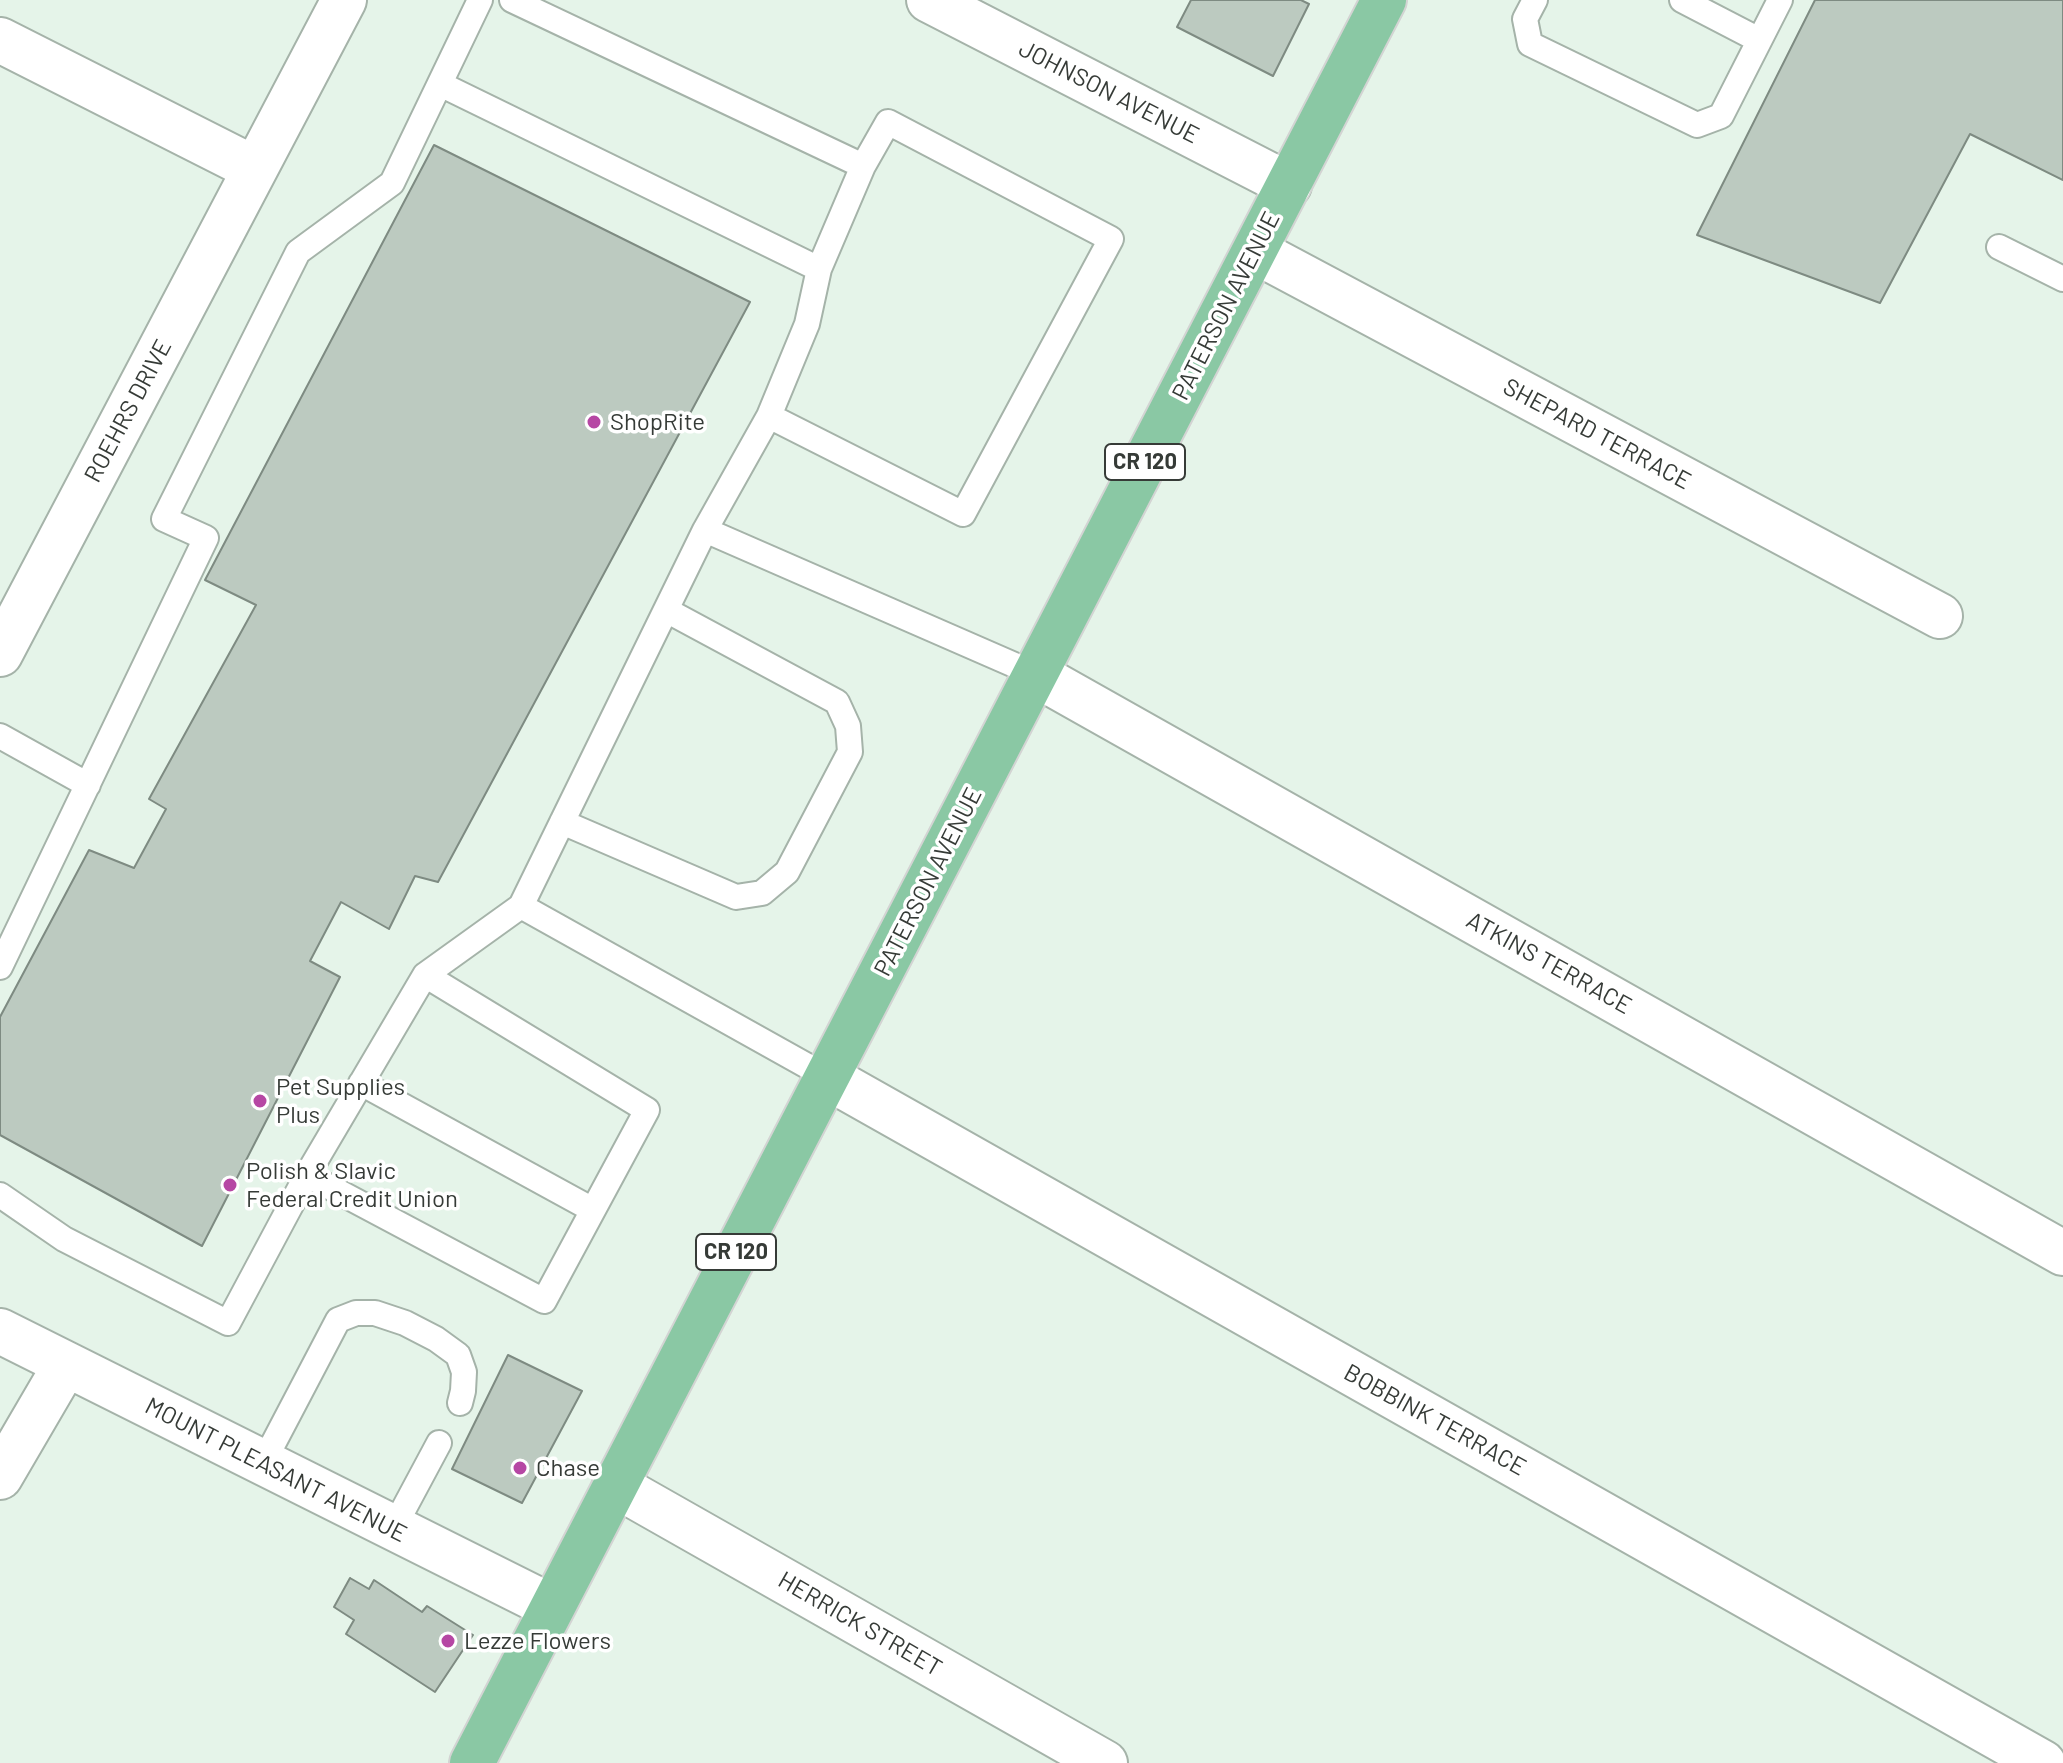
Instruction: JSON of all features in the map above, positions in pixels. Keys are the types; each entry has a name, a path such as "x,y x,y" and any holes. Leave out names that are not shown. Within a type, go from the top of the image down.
{"main road":[{"name":"PATERSON AVENUE","path":"472,1763 1384,0"}],"street":[{"name":"ROEHRS DRIVE","path":"0,654 344,0"},
{"name":"JOHNSON AVENUE","path":"929,0 1289,185"},
{"path":"0,40 255,169"},
{"name":"SHEPARD TERRACE","path":"1255,251 1940,616"},
{"name":"ATKINS TERRACE","path":"1035,674 2063,1253"},
{"name":"BOBBINK TERRACE","path":"827,1077 2043,1763"},
{"name":"MOUNT PLEASANT AVENUE","path":"0,1331 552,1607"},
{"path":"0,1477 66,1364"},
{"name":"HERRICK STREET","path":"615,1485 1105,1763"}],"lane":[{"path":"0,967 206,538 164,519 298,252 392,183 480,0"},
{"path":"512,0 863,166"},
{"path":"1535,0 1525,19 1530,44 1697,125 1721,116 1780,0"},
{"path":"1682,0 1759,40"},
{"path":"440,84 819,269"},
{"path":"0,1195 64,1239 228,1323 307,1175 425,975 521,906 705,530 769,416 807,324 819,269 863,166 888,122 1111,239 963,514 769,416"},
{"path":"1999,247 2063,279"},
{"path":"705,530 1035,674"},
{"path":"562,822 736,897 762,893 787,872 850,752 848,726 837,702 666,610"},
{"path":"0,736 88,785"},
{"path":"521,906 827,1077"},
{"path":"307,1175 544,1301 647,1110 425,975"},
{"path":"361,1083 593,1210"},
{"path":"263,1463 338,1320 356,1313 375,1313 405,1323 458,1355 464,1372 460,1403"},
{"path":"393,1529 439,1443"}],"building":[{"path":"1191,0 1301,0 1309,4 1273,76 1177,27"},
{"path":"1815,0 2063,0 2063,180 1970,134 1880,303 1697,235"},
{"path":"434,145 750,302 438,882 415,876 389,929 341,902 310,961 340,977 202,1246 0,1135 0,1017 89,850 134,868 166,809 149,799 256,605 205,580"},
{"path":"508,1355 582,1391 522,1503 452,1469"},
{"path":"350,1578 369,1589 374,1580 422,1612 427,1606 473,1635 435,1692 346,1634 354,1620 334,1607"}],"place":[{"name":"ShopRite","path":"594,422"},
{"name":"Pet Supplies Plus","path":"260,1101"},
{"name":"Polish & Slavic Federal Credit Union","path":"230,1185"},
{"name":"Chase","path":"520,1468"},
{"name":"Lezze Flowers","path":"448,1641"}]}
